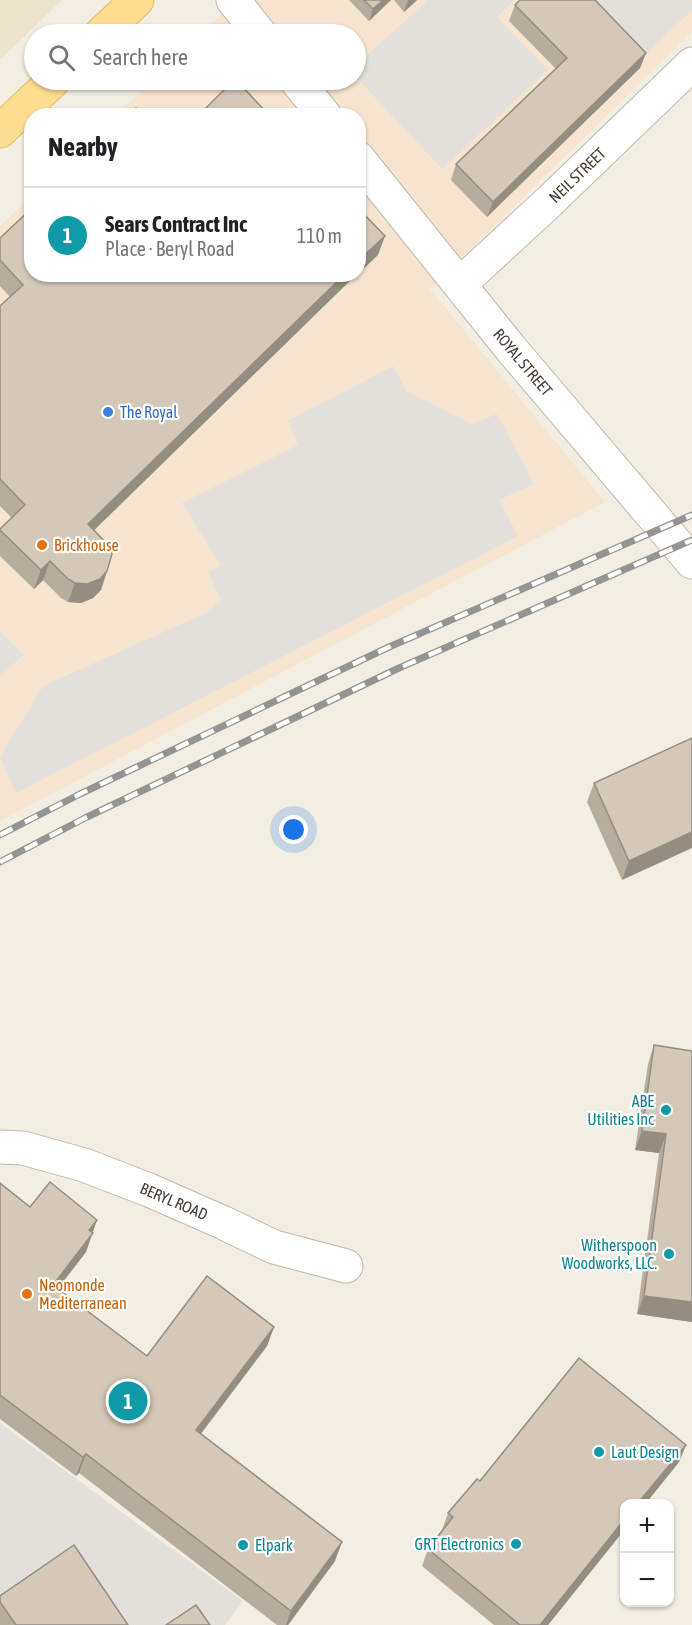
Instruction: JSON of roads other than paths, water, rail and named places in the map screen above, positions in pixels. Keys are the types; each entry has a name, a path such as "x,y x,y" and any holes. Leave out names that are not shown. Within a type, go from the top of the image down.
{"main road":[{"path":"112,24 137,0"},
{"path":"24,108 43,90"},
{"path":"0,131 24,108"}],"street":[{"path":"232,0 252,24"},
{"name":"NEIL STREET","path":"460,284 692,64"},
{"path":"304,90 319,108"},
{"name":"ROYAL STREET","path":"366,168 512,350 692,562"},
{"name":"BERYL ROAD","path":"0,1147 23,1148 84,1165 149,1190 274,1247 346,1266"}],"railway":[{"path":"0,835 80,794 389,647 692,515"},
{"path":"0,862 87,817 399,668 692,540"}],"place":[{"name":"The Royal","path":"108,412"},
{"name":"Brickhouse","path":"42,545"},
{"name":"ABE Utilities Inc","path":"666,1110"},
{"name":"Witherspoon Woodworks, LLC.","path":"669,1254"},
{"name":"Neomonde Mediterranean","path":"27,1294"},
{"name":"Sears Contract Inc","path":"128,1401"},
{"name":"Laut Design","path":"599,1452"},
{"name":"GRT Electronics","path":"516,1544"},
{"name":"Elpark","path":"243,1545"}]}
